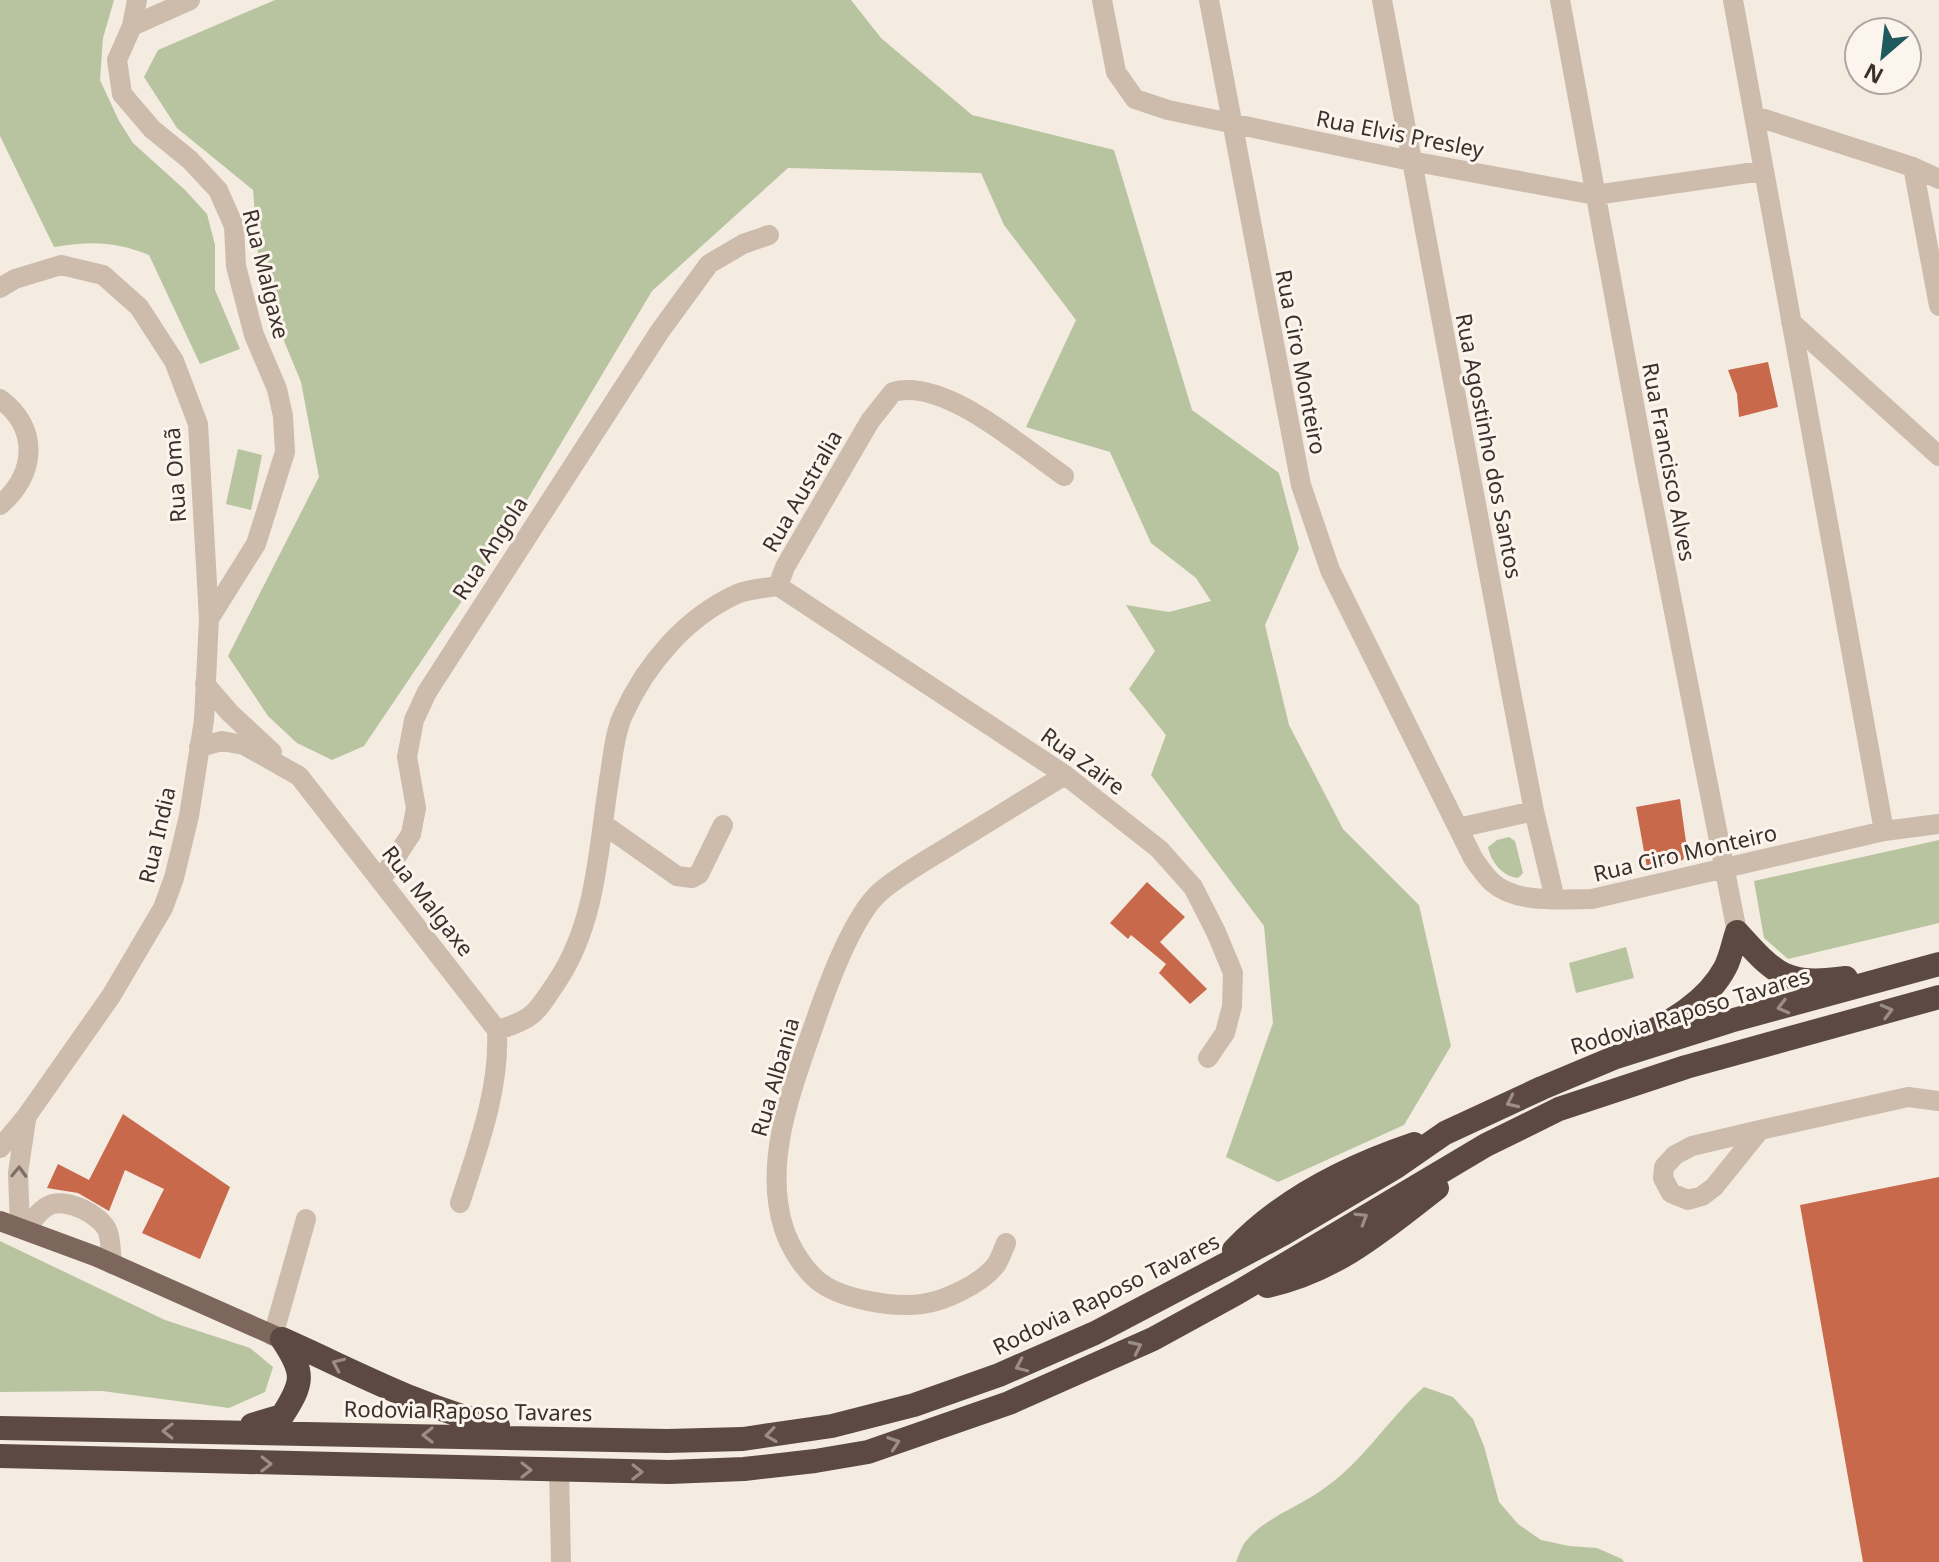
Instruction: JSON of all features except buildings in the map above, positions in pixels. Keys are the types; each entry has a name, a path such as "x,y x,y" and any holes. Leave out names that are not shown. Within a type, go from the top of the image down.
{"highway":[{"path":"1737,932 1766,964 1792,978 1808,981 1933,965"},
{"path":"1542,1088 1565,1071 1615,1051 1671,1021 1707,993 1726,967 1737,932"},
{"name":"Rodovia Raposo Tavares","path":"0,1428 600,1440 743,1439 832,1426 914,1405 999,1375 1081,1339 1283,1234 1396,1167 1445,1133 1542,1088 1630,1052 1933,965"},
{"path":"0,1456 669,1472 744,1469 868,1452 1009,1403 1153,1339 1237,1293 1486,1145 1559,1109 1614,1089 1939,997"},
{"path":"226,1432 282,1416 293,1399 301,1376 296,1360 277,1338"},
{"path":"277,1338 469,1419 516,1429 600,1440"},
{"path":"0,1474 76,1458"}],"main road":[{"path":"0,1221 112,1264 277,1338"}],"street":[{"name":"Rua Malgaxe","path":"137,0 132,26 117,60 122,94 152,129 190,160 218,190 234,226 236,266 254,335 277,389 283,416 285,452 256,544 209,619"},
{"path":"132,26 190,0"},
{"name":"Rua Elvis Presley","path":"1102,0 1116,72 1135,99 1147,104 1411,161 1595,195 1762,171"},
{"name":"Rua Ciro Monteiro","path":"1209,0 1301,485 1330,570 1395,706 1473,858 1495,886 1513,894 1592,899 1884,831 1939,824"},
{"name":"Rua Agostinho dos Santos","path":"1382,0 1534,811 1555,899"},
{"name":"Rua Francisco Alves","path":"1560,0 1737,932"},
{"path":"1733,0 1884,831"},
{"path":"1755,116 1913,167 1939,179"},
{"path":"1913,167 1939,306"},
{"name":"Rua Angola","path":"381,880 411,834 416,808 407,757 414,720 427,692 660,331 709,264 743,244 769,235"},
{"name":"Rua Omã","path":"0,288 15,279 61,265 103,275 139,307 174,361 198,424 209,619"},
{"path":"1791,322 1939,456"},
{"name":"Rua Australia","path":"497,1030 519,1024 533,1015 569,965 585,925 622,716 668,645 696,618 739,593 778,586 785,567 870,421 893,392 917,389 937,393 968,410 1064,476"},
{"path":"0,399 26,431 30,447 21,483 0,505"},
{"name":"Rua Zaire","path":"778,586 1065,775 1159,849 1193,887 1233,973 1232,1006 1225,1033 1208,1058"},
{"name":"Rua India","path":"0,1148 26,1117 111,996 163,908 189,816 204,720 209,619"},
{"path":"205,684 230,713 299,776"},
{"name":"Rua Malgaxe","path":"199,747 222,741 244,745 299,776 497,1030"},
{"name":"Rua Albania","path":"1006,1243 996,1264 982,1277 942,1299 921,1305 849,1297 817,1281 797,1256 784,1228 777,1162 784,1120 824,994 863,912 880,893 920,864 1065,775"},
{"path":"1458,828 1534,811"},
{"path":"603,824 677,876 685,878 699,874 723,825"},
{"path":"460,1203 492,1089 498,1052 497,1030"},
{"path":"1760,1130 1714,1187 1702,1196 1688,1200 1671,1193 1663,1178 1664,1167 1675,1155 1692,1146 1760,1130 1908,1097 1939,1101"},
{"name":"Rua India","path":"23,1228 18,1173 26,1117"},
{"path":"23,1228 46,1206 57,1203 76,1207 103,1221 109,1234 112,1264"},
{"path":"277,1338 306,1219"},
{"path":"559,1470 561,1562"}],"green space":[{"path":"0,0 114,0 103,38 100,80 133,143 207,214 215,245 215,290 240,349 200,364 149,255 102,244 54,247 0,136"},
{"path":"275,0 851,0 881,38 972,115 1114,150 1192,410 1279,473 1299,549 1265,625 1289,725 1343,829 1419,905 1451,1046 1404,1125 1278,1182 1226,1157 1273,1023 1264,926 1151,775 1166,735 1129,689 1155,651 1126,605 1169,612 1211,601 1196,578 1151,543 1110,452 1026,427 1076,320 1004,225 981,173 788,168 652,291 505,537 364,746 332,760 297,743 268,716 228,656 319,477 301,382 270,307 259,265 253,190 177,128 144,77 158,50"},
{"path":"238,449 262,455 251,510 226,504"},
{"path":"1509,837 1515,841 1523,873 1518,878 1498,867 1488,847 1497,840"},
{"path":"1939,840 1939,923 1788,959 1764,938 1754,881"},
{"path":"1626,947 1634,978 1576,993 1569,963"},
{"path":"0,1241 165,1320 250,1348 273,1367 265,1392 229,1408 102,1391 0,1392"},
{"path":"1424,1387 1453,1397 1473,1419 1484,1446 1499,1502 1518,1524 1541,1540 1597,1548 1624,1562 1236,1562 1254,1532 1334,1481"}]}
